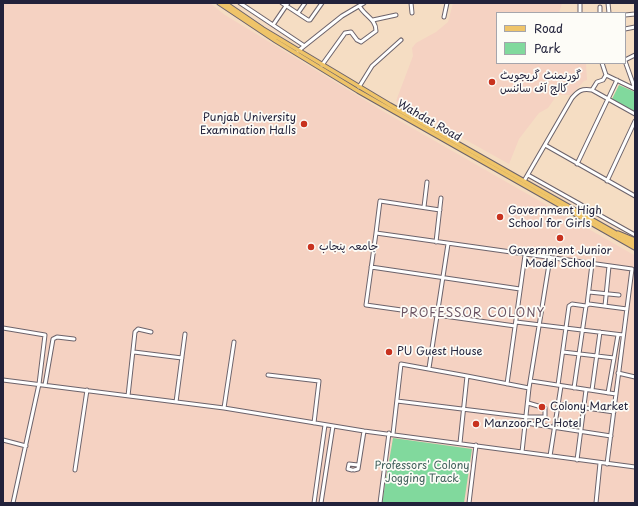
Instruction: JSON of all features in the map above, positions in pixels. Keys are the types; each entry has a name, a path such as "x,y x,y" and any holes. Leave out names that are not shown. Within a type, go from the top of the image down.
{"main road":[{"name":"Wahdat Road","path":"219,3 358,91 635,248"},
{"name":"Wahdat Road","path":"225,3 297,52 524,182 561,205 635,244"},
{"path":"615,233 622,234 635,240"}],"street":[{"path":"240,3 303,45"},
{"path":"282,3 287,4 308,20 310,20 322,3"},
{"path":"298,13 305,3"},
{"path":"411,3 412,13"},
{"path":"444,17 447,3"},
{"path":"273,25 287,4"},
{"path":"297,52 303,45 342,16 362,4"},
{"path":"322,65 346,34 352,32 357,40 361,42 374,33 376,27 373,20 362,12 362,4"},
{"path":"600,7 600,12"},
{"path":"373,20 396,15"},
{"path":"359,87 372,66 401,40"},
{"path":"626,60 635,55"},
{"path":"626,63 635,89"},
{"path":"602,64 606,75 635,89"},
{"path":"592,90 597,82 603,80 606,75"},
{"path":"577,164 617,80"},
{"path":"524,182 575,93 581,89 592,90 635,114"},
{"path":"607,181 635,121"},
{"path":"545,145 635,196"},
{"path":"528,175 635,236"},
{"path":"424,206 427,182"},
{"path":"436,242 442,198"},
{"path":"440,210 424,206 380,201 366,305 436,316 540,325 623,335"},
{"path":"376,233 632,269 607,464"},
{"path":"429,368 448,244"},
{"path":"507,384 525,255"},
{"path":"522,452 529,388 550,258"},
{"path":"574,388 592,264"},
{"path":"605,306 609,266"},
{"path":"371,267 520,289"},
{"path":"589,292 619,295"},
{"path":"550,456 570,305 605,306 627,309"},
{"path":"3,328 45,335 39,384 13,503"},
{"path":"128,396 136,330 151,332"},
{"path":"592,390 600,332"},
{"path":"176,402 185,334"},
{"path":"608,393 618,335"},
{"path":"44,385 53,339 57,337 74,339"},
{"path":"224,408 234,342"},
{"path":"134,352 182,358"},
{"path":"563,352 614,358"},
{"path":"380,503 397,401 401,364 429,368 529,388"},
{"path":"618,373 635,377"},
{"path":"268,375 319,381 314,423"},
{"path":"460,443 467,376"},
{"path":"3,380 224,408 364,431 391,433 635,467"},
{"path":"531,381 616,394"},
{"path":"75,470 87,390"},
{"path":"577,460 586,390"},
{"path":"397,401 544,419 546,410 544,407 528,403"},
{"path":"558,404 614,412"},
{"path":"526,423 611,436"},
{"path":"314,503 325,425"},
{"path":"321,503 332,426"},
{"path":"358,465 350,464 348,469 358,470 364,431"},
{"path":"3,440 26,446"},
{"path":"469,503 476,445"},
{"path":"596,503 600,463"}],"shaded area":[{"name":"جامعہ پنجاب","path":"3,3 210,3 225,15 386,113 634,255 635,503 3,503"},
{"name":"گورنمنٹ گریجویٹ کالج آف سائنس","path":"453,3 562,3 559,12 496,12 496,64 586,64 587,80 584,81 571,95 557,95 548,108 539,113 519,139 509,164 396,101 413,56 412,48 416,43 436,32 448,22"}],"green space":[{"path":"619,85 635,92 635,112 612,99"},
{"name":"Professors' Colony Jogging Track","path":"393,438 472,449 464,503 382,503"}],"place":[{"name":"گورنمنٹ گریجویٹ کالج آف سائنس","path":"492,82"},
{"name":"Punjab University Examination Halls","path":"304,124"},
{"name":"Government High School for Girls","path":"500,217"},
{"name":"Government Junior Model School","path":"560,238"},
{"name":"جامعہ پنجاب","path":"311,247"},
{"name":"PU Guest House","path":"389,352"},
{"name":"Colony Market","path":"542,407"},
{"name":"Manzoor PC Hotel","path":"476,424"}],"district":[{"name":"PROFESSOR COLONY","path":"473,314"}]}
